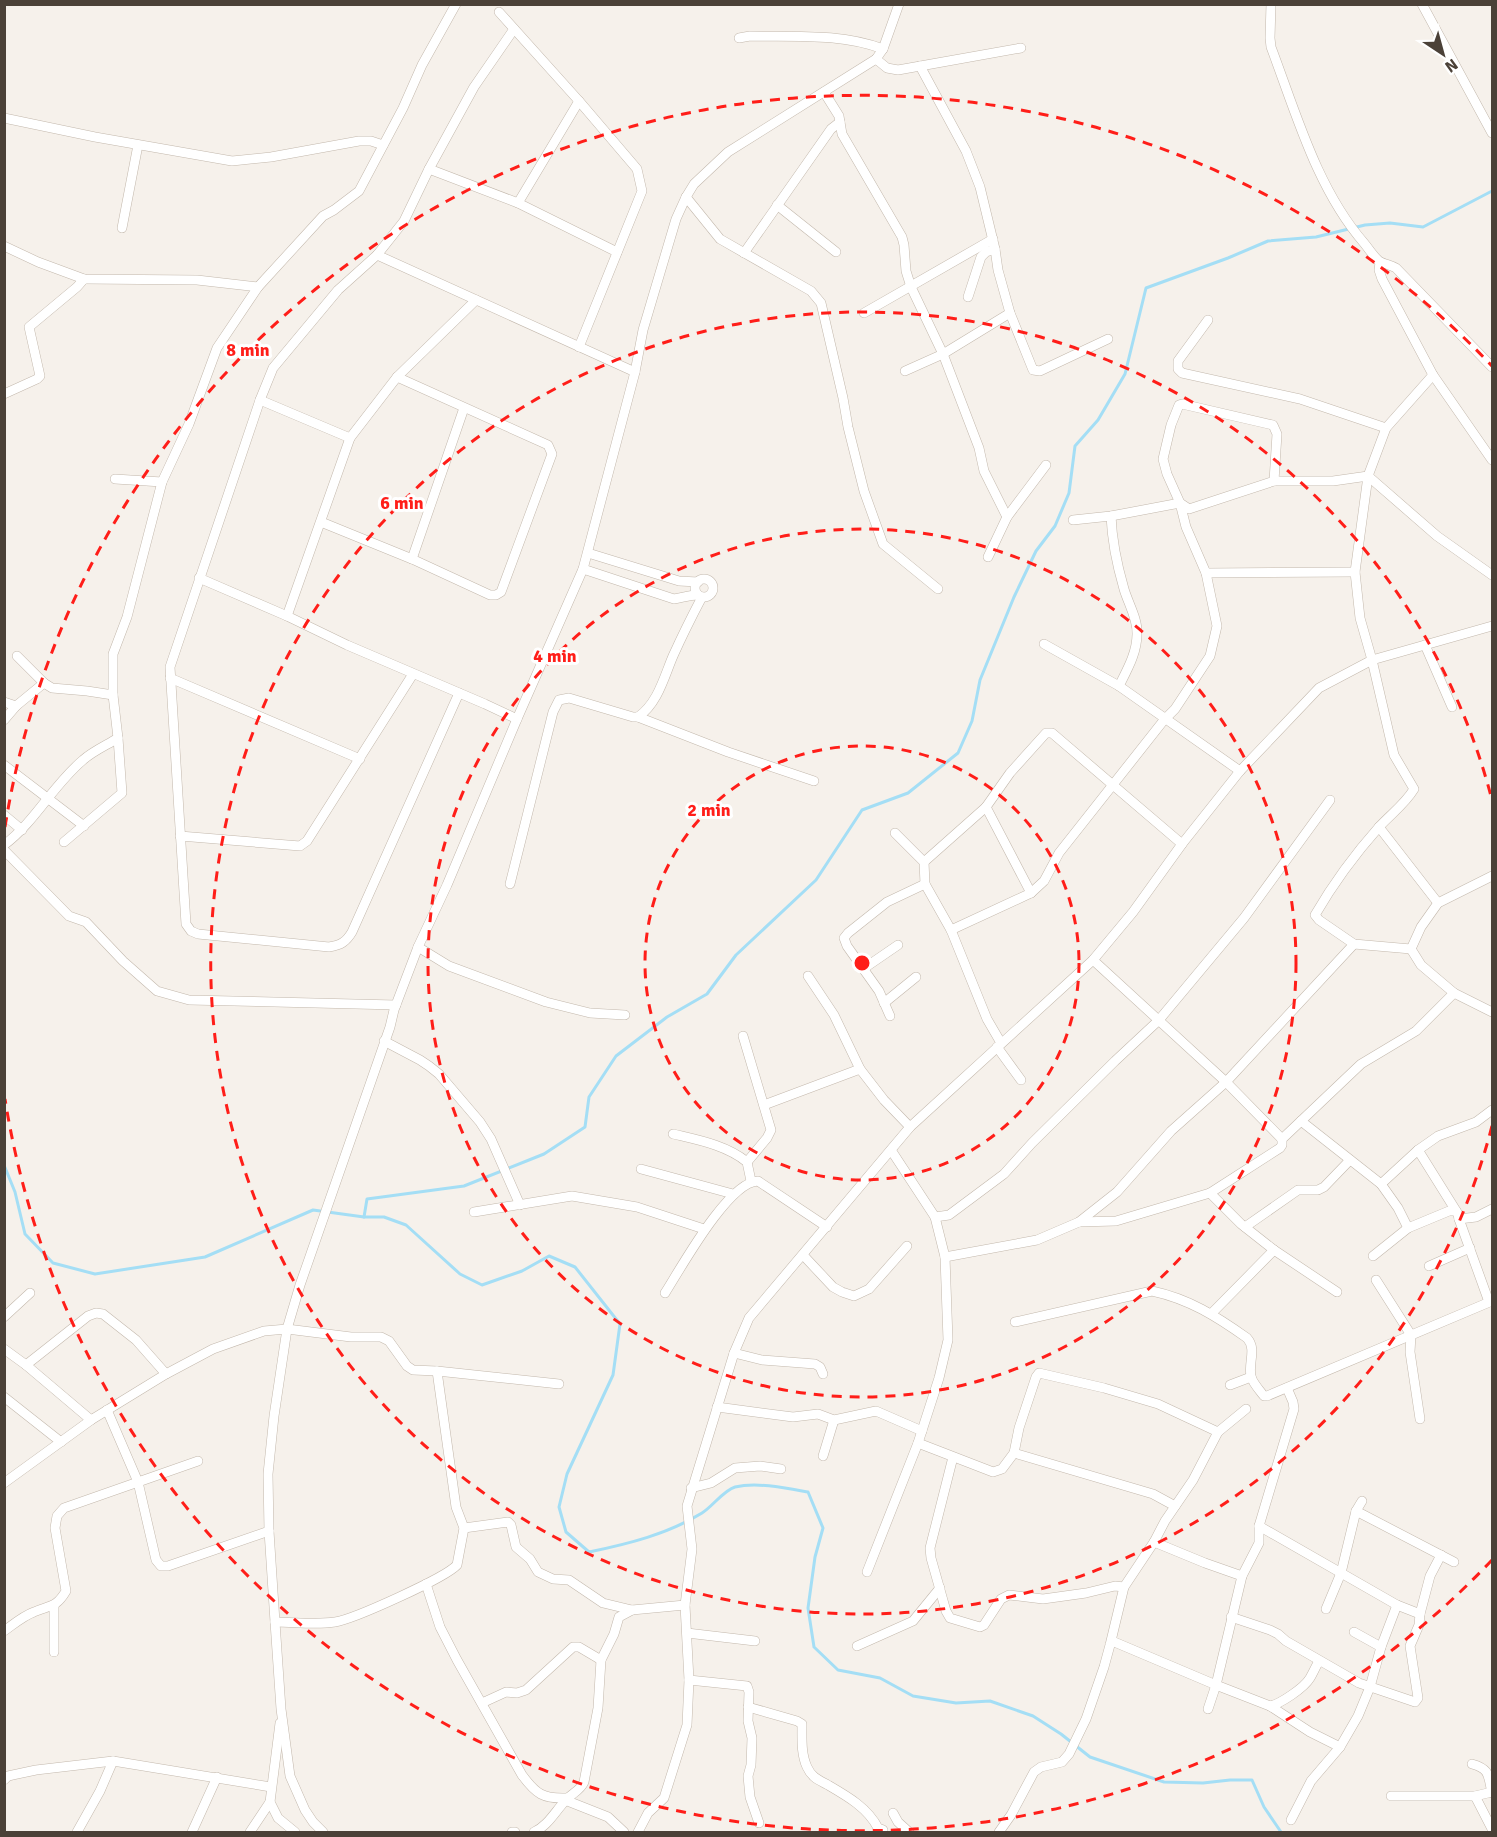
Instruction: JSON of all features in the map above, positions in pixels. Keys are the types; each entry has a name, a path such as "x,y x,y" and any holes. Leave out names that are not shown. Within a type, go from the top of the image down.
{"street":[{"path":"64,842 122,793 113,695 113,654 127,617 162,482 189,424 217,348 258,287 323,216 359,191 422,65 456,4"},
{"path":"322,1833 305,1810 290,1776 281,1709 269,1531 268,1474 287,1329 396,1005 418,947 583,569 635,372 643,330 676,219 686,197 694,184 728,152 876,58 883,49 899,4"},
{"path":"1271,4 1271,47 1321,176 1335,203 1380,262 1389,263 1396,268 1492,367"},
{"path":"1422,4 1492,133"},
{"path":"499,12 579,101 636,169 640,179 642,191 579,347"},
{"path":"459,693 352,932 346,940 340,945 329,947 198,934 191,931 186,924 170,667 260,400 273,368 338,290 377,255 404,221 429,169 474,87 514,29"},
{"path":"739,38 750,36 819,37 864,42 883,49"},
{"path":"876,58 887,68 898,70 1021,48"},
{"path":"920,66 966,151 980,187 1010,313 1033,370 1040,371 1108,339"},
{"path":"824,92 839,116 843,134 902,237 906,271 911,287 943,354 979,448 984,471 1007,517"},
{"path":"518,203 579,101"},
{"path":"4,118 232,161 271,157 359,141 370,141 383,145"},
{"path":"744,254 831,129 840,122"},
{"path":"122,228 138,145"},
{"path":"429,169 518,203 618,252"},
{"path":"686,197 720,238 811,291 821,303 864,491 883,544 938,588"},
{"path":"777,205 836,252"},
{"path":"864,313 993,239"},
{"path":"4,246 84,279 197,280 258,287"},
{"path":"968,297 981,257 986,252 995,249"},
{"path":"377,255 635,372"},
{"path":"1380,262 1379,270 1382,279 1433,375 1492,460"},
{"path":"4,394 40,376 29,327 84,279"},
{"path":"287,616 350,438 397,377 476,300"},
{"path":"905,371 943,354 1010,313"},
{"path":"1208,320 1178,361 1178,369 1182,374 1300,399 1386,428"},
{"path":"1411,949 1354,944 1318,920 1315,915 1331,887 1379,827 1408,799 1414,789 1394,755 1360,618 1355,572 1368,476 1386,428 1433,375"},
{"path":"321,522 412,559 490,595 496,596 501,592 552,454 548,445 397,377"},
{"path":"260,400 350,438"},
{"path":"951,930 1030,893 1044,881 1059,853 1175,709 1210,656 1216,626 1206,573 1186,527 1163,459 1171,425 1179,405 1273,425 1277,434 1274,482"},
{"path":"412,559 464,408"},
{"path":"988,557 1007,517 1046,465"},
{"path":"1073,520 1110,516 1179,503 1190,509 1274,482 1332,481 1368,476 1437,536 1492,575"},
{"path":"115,479 162,482"},
{"path":"1110,516 1112,539 1137,631 1136,646 1130,665 1119,686"},
{"path":"583,569 674,599 688,595 711,594 713,585 706,579 698,582 679,581 588,553"},
{"path":"1206,573 1355,572"},
{"path":"199,578 517,718"},
{"path":"698,582 696,591 700,596"},
{"path":"638,717 657,695 700,596"},
{"path":"638,1833 648,1812 664,1798 687,1725 689,1680 685,1605 692,1549 687,1506 734,1353 749,1318 910,1127 1093,960 1133,912 1182,844 1240,771 1319,688 1372,660 1492,626"},
{"path":"1044,644 1119,686 1164,720 1240,771"},
{"path":"1425,645 1452,707"},
{"path":"17,656 52,688 113,695"},
{"path":"180,836 300,846 307,841 413,674"},
{"path":"171,678 360,759"},
{"path":"4,720 16,706 44,683"},
{"path":"510,884 553,712 560,700 569,698 638,717 814,782"},
{"path":"4,702 16,706"},
{"path":"924,862 986,807 1010,773 1046,732 1052,733 1182,844"},
{"path":"118,738 83,759 47,798 22,830 4,847 69,916 86,922 123,961 157,991 189,1000 396,1005"},
{"path":"4,765 84,826"},
{"path":"935,1217 949,1215 1004,1174 1032,1143 1159,1020 1244,918 1330,800"},
{"path":"986,807 1030,893"},
{"path":"4,815 22,830"},
{"path":"1379,827 1438,903"},
{"path":"895,833 924,862 925,884 951,930 999,1045 1021,1080"},
{"path":"1411,949 1421,927 1438,903 1492,876"},
{"path":"890,1016 879,991 847,946 844,938 887,902 925,884"},
{"path":"945,1257 1037,1240 1079,1222 1117,1192 1171,1131 1226,1082 1354,944"},
{"path":"863,969 898,945"},
{"path":"418,947 449,966 546,1002 590,1014 625,1015"},
{"path":"1411,949 1420,965 1454,993 1492,1012"},
{"path":"1079,1222 1116,1221 1210,1193 1282,1145 1282,1139 1226,1082 1093,960"},
{"path":"808,976 834,1015 860,1069 884,1100 910,1127"},
{"path":"884,1004 916,977"},
{"path":"1282,1139 1362,1064 1416,1031 1454,993"},
{"path":"743,1036 771,1130 747,1162"},
{"path":"384,1041 420,1060 439,1074 480,1122 491,1138 520,1205"},
{"path":"764,1106 860,1069"},
{"path":"1381,1184 1418,1149 1438,1136 1476,1122 1492,1110"},
{"path":"1301,1121 1381,1184 1398,1208 1408,1228"},
{"path":"673,1134 716,1145 747,1162 751,1181"},
{"path":"1015,1322 1152,1291 1172,1295 1212,1314 1251,1342 1251,1377 1264,1396 1491,1302 1457,1215 1418,1149"},
{"path":"867,1572 918,1443 939,1378 948,1340 945,1257 935,1217 891,1150"},
{"path":"1245,1227 1298,1190 1318,1190 1324,1187 1350,1160"},
{"path":"641,1169 734,1194"},
{"path":"665,1293 705,1229 734,1194 751,1181 758,1181 827,1227"},
{"path":"1210,1193 1274,1251 1337,1292"},
{"path":"474,1212 572,1196 637,1207 705,1229"},
{"path":"1373,1256 1408,1228 1449,1211 1457,1215 1476,1217 1492,1209"},
{"path":"803,1255 833,1287 854,1296 868,1289 907,1246"},
{"path":"1429,1266 1470,1248"},
{"path":"1212,1314 1274,1251"},
{"path":"1376,1280 1411,1335 1410,1352 1420,1419"},
{"path":"4,1317 30,1293"},
{"path":"26,1365 88,1316 96,1313 103,1314 136,1340 166,1374"},
{"path":"4,1483 91,1420 166,1374 213,1349 264,1331 287,1329 351,1337 381,1337 389,1341 407,1366 413,1370 559,1384"},
{"path":"4,1349 91,1420"},
{"path":"734,1353 762,1360 815,1364 820,1367 823,1374"},
{"path":"275,1622 324,1623 347,1619 426,1584 457,1565 464,1528 456,1507 438,1371"},
{"path":"918,1443 993,1472 1002,1469 1014,1453 1019,1428 1035,1377 1039,1373 1104,1388 1158,1404 1218,1432"},
{"path":"1230,1385 1251,1377"},
{"path":"1208,1709 1216,1685 1242,1575 1258,1543 1259,1526 1294,1408 1287,1388"},
{"path":"4,1397 61,1442"},
{"path":"717,1407 793,1418 818,1414 834,1420 876,1411 922,1431"},
{"path":"999,1833 1037,1768 1062,1761 1069,1754 1086,1719 1112,1641 1124,1587 1193,1480 1218,1432 1246,1409"},
{"path":"107,1410 138,1482 156,1560 161,1566 168,1566 269,1531"},
{"path":"823,1456 834,1420"},
{"path":"1014,1453 1153,1494 1175,1506"},
{"path":"952,1457 930,1548 939,1588 950,1618 980,1628 1001,1599 1010,1595 1042,1599 1086,1593 1115,1586 1124,1587"},
{"path":"4,1631 19,1619 54,1605 66,1591 55,1528 57,1516 64,1509 198,1461"},
{"path":"692,1488 711,1483 735,1468 760,1466 781,1469"},
{"path":"1326,1609 1341,1573 1356,1511 1362,1501"},
{"path":"1356,1511 1454,1562"},
{"path":"464,1528 508,1522 511,1525 516,1547 531,1559 538,1572 553,1579 569,1580 603,1603 632,1610 685,1605"},
{"path":"1259,1526 1397,1605 1420,1614"},
{"path":"1154,1542 1242,1575"},
{"path":"1231,1617 1278,1634 1286,1641 1359,1683 1415,1702 1418,1700 1410,1646 1419,1625 1430,1576 1442,1555"},
{"path":"426,1584 440,1627 457,1660 531,1787 541,1795 554,1799 566,1799 608,1817 624,1833"},
{"path":"857,1647 913,1621 939,1588"},
{"path":"54,1605 54,1652"},
{"path":"1291,1820 1311,1781 1340,1747 1358,1716 1397,1605"},
{"path":"534,1833 556,1813 566,1799 581,1788 586,1776 598,1708 601,1660 614,1634 619,1617 632,1610"},
{"path":"1354,1632 1381,1647"},
{"path":"687,1633 755,1641"},
{"path":"1112,1641 1270,1706 1310,1732 1340,1747"},
{"path":"482,1703 506,1692 517,1693 526,1689 573,1647 579,1647 601,1660"},
{"path":"1270,1706 1277,1704 1305,1684 1319,1660"},
{"path":"689,1680 747,1686 749,1692 748,1720 752,1738 751,1765 748,1776 750,1797 759,1823"},
{"path":"748,1707 797,1721 802,1725 802,1749 806,1766 813,1777 861,1806 880,1831 895,1818 907,1831"},
{"path":"250,1833 270,1802 281,1709"},
{"path":"4,1780 8,1776 36,1770 113,1761 271,1787"},
{"path":"77,1833 113,1761"},
{"path":"1391,1796 1475,1796 1492,1792 1486,1771 1483,1767 1472,1764"},
{"path":"192,1833 217,1778"},
{"path":"1475,1796 1492,1829"},
{"path":"554,1799 556,1813"},
{"path":"270,1802 278,1818 295,1833"}],"waterway":[{"path":"364,1217 367,1199 464,1186 544,1154 585,1127 589,1097 616,1056 667,1017 707,994 736,955 816,880 862,810 908,793 958,753 972,721 980,680 1014,597 1036,551 1055,526 1069,493 1075,446 1098,420 1125,374 1146,288 1268,241 1316,237 1365,225 1390,223 1423,227 1492,191"},
{"path":"4,1165 15,1192 25,1234 53,1263 95,1274 205,1257 313,1210 364,1217 384,1217 406,1225 460,1274 482,1285 522,1271 549,1256 575,1267 620,1324 613,1375 567,1474 559,1507 566,1532 589,1552 633,1542 675,1527 702,1513 727,1491 735,1487 762,1485 808,1492 823,1528 815,1557 808,1608 814,1647 838,1670 880,1678 913,1696 956,1703 990,1701 1033,1716 1090,1757 1164,1782 1203,1783 1252,1780 1264,1807 1281,1832"}]}
